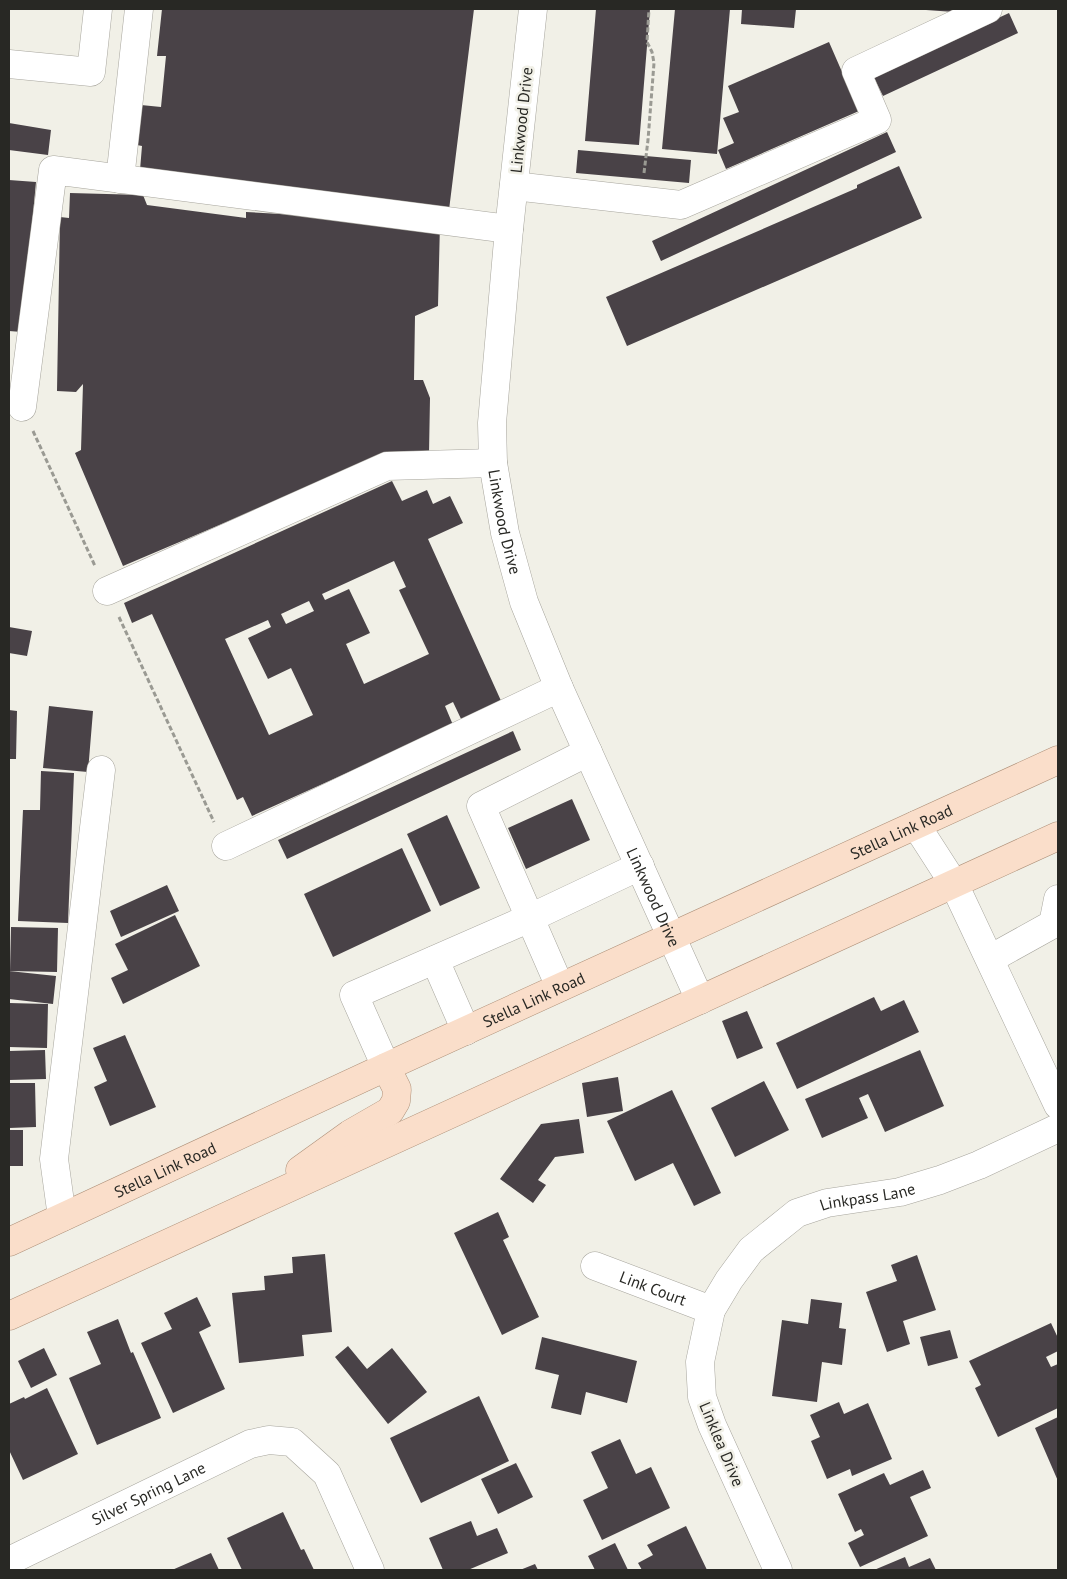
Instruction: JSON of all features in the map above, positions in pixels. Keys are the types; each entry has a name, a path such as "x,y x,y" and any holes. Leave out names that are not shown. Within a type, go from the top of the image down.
{"main road":[{"name":"Stella Link Road","path":"9,1242 386,1067 1058,760"},
{"path":"9,1316 1058,836"},
{"path":"254,1203 350,1134 390,1111 396,1101 397,1089 386,1067"}],"street":[{"path":"9,64 91,72 98,9"},
{"path":"120,179 139,9"},
{"name":"Linkwood Drive","path":"532,9 509,229 492,423 493,463 504,533 524,602 559,688 700,1000"},
{"path":"514,186 681,205 877,120 856,71 988,9"},
{"path":"22,407 53,170 509,229"},
{"path":"107,591 387,466 493,463"},
{"path":"226,846 559,688"},
{"path":"560,988 481,806 588,752"},
{"path":"62,1217 54,1159 101,770"},
{"path":"916,825 954,884 1058,1105"},
{"path":"386,1067 354,995 530,918 640,866"},
{"path":"990,959 1053,924 1058,899"},
{"path":"435,960 466,1031"},
{"name":"Linkpass Lane","path":"711,1310 729,1280 751,1250 797,1213 827,1203 900,1192 940,1180 979,1165 1058,1128"},
{"name":"Link Court","path":"595,1266 711,1310"},
{"name":"Linklea Drive","path":"711,1310 700,1362 702,1397 712,1425 778,1570"},
{"name":"Silver Spring Lane","path":"9,1560 250,1444 270,1440 292,1442 327,1474 370,1570"}],"path":[{"path":"640,200 648,140 654,63 652,52 646,42 650,9"},
{"path":"22,407 226,846"}],"building":[{"path":"162,9 474,9 449,210 140,170 142,146 137,145 141,105 161,107 166,56 157,56"},
{"path":"596,9 650,9 639,145 585,141"},
{"path":"675,9 730,9 717,154 662,149"},
{"path":"742,9 796,9 794,28 741,24"},
{"path":"954,9 954,12 926,10"},
{"path":"1009,13 1018,33 883,96 873,76"},
{"path":"829,42 859,111 726,169 718,150 734,143 723,118 739,112 728,86"},
{"path":"9,123 51,130 48,155 9,150"},
{"path":"887,132 896,152 661,261 652,241"},
{"path":"578,150 691,160 689,183 576,173"},
{"path":"899,166 922,218 627,346 606,297 857,188 857,185"},
{"path":"9,180 36,182 22,332 9,331"},
{"path":"70,193 143,195 147,205 246,218 246,212 440,223 438,306 415,316 414,380 423,380 430,398 429,453 391,452 123,566 75,453 81,450 83,384 76,392 57,391 60,217 69,218"},
{"path":"392,481 402,501 427,490 433,504 450,496 463,523 428,539 502,703 462,721 453,702 445,706 453,725 252,816 243,797 237,800 152,614 132,623 124,603","holes":["394,561 406,587 399,590 429,654 364,684 346,644 370,633 349,589 325,600 322,594","309,601 314,611 286,624 281,614","268,620 271,627 248,638 268,679 291,668 313,715 269,735 225,639"]},
{"path":"9,627 32,631 27,656 9,653"},
{"path":"49,706 93,711 88,772 43,768"},
{"path":"9,710 17,711 16,759 9,759"},
{"path":"513,731 521,750 287,859 278,840"},
{"path":"41,771 74,773 68,923 18,921 23,810 40,810"},
{"path":"572,799 590,840 526,869 508,828"},
{"path":"447,815 480,888 440,906 407,834"},
{"path":"402,848 431,911 333,957 304,894"},
{"path":"167,885 179,911 121,937 110,911"},
{"path":"175,915 200,966 123,1004 111,978 128,970 115,944"},
{"path":"11,927 58,928 57,972 10,971"},
{"path":"9,971 56,976 53,1004 9,999"},
{"path":"874,997 881,1011 904,1000 919,1032 797,1089 776,1043"},
{"path":"9,1003 48,1004 47,1048 9,1047"},
{"path":"747,1011 763,1048 737,1059 722,1021"},
{"path":"125,1035 156,1107 110,1126 94,1087 107,1081 93,1048"},
{"path":"45,1050 46,1079 9,1080 9,1051"},
{"path":"920,1050 944,1106 885,1132 868,1094 859,1098 868,1118 822,1138 805,1099"},
{"path":"618,1077 623,1111 587,1117 582,1083"},
{"path":"764,1081 789,1130 735,1157 711,1108"},
{"path":"9,1083 35,1083 36,1127 9,1128"},
{"path":"672,1090 721,1193 694,1206 673,1163 635,1181 607,1121"},
{"path":"579,1119 584,1153 555,1157 538,1180 546,1185 533,1203 500,1179 541,1124"},
{"path":"9,1130 23,1130 23,1166 9,1166"},
{"path":"498,1212 509,1237 503,1240 539,1317 502,1335 454,1233"},
{"path":"325,1254 332,1332 302,1335 304,1356 239,1363 232,1293 265,1290 264,1276 293,1273 292,1257"},
{"path":"917,1255 936,1310 903,1321 910,1344 887,1352 866,1292 897,1281 891,1265"},
{"path":"197,1297 211,1326 199,1332 225,1389 173,1413 141,1343 172,1329 164,1313"},
{"path":"811,1299 842,1303 839,1328 846,1329 842,1365 822,1362 817,1402 772,1396 782,1320 808,1324"},
{"path":"118,1319 131,1353 133,1352 161,1418 97,1445 69,1378 101,1364 87,1332"},
{"path":"1051,1323 1058,1338 1058,1351 1046,1357 1051,1367 1058,1364 1058,1408 998,1437 975,1388 981,1385 969,1361"},
{"path":"950,1330 958,1358 928,1366 920,1337"},
{"path":"542,1337 637,1361 627,1403 586,1392 581,1415 551,1408 559,1375 535,1369"},
{"path":"348,1346 367,1369 392,1348 427,1392 388,1424 335,1357"},
{"path":"44,1348 57,1375 31,1388 18,1361"},
{"path":"47,1388 78,1454 23,1480 9,1450 9,1404 24,1397 25,1399"},
{"path":"479,1396 509,1461 421,1503 390,1438"},
{"path":"839,1402 844,1414 868,1403 892,1459 852,1476 850,1469 827,1479 811,1441 820,1437 810,1415"},
{"path":"1058,1417 1058,1481 1035,1428"},
{"path":"620,1439 636,1474 651,1467 670,1508 602,1540 583,1500 608,1488 591,1452"},
{"path":"516,1463 533,1497 498,1514 481,1479"},
{"path":"923,1470 931,1488 910,1497 928,1536 860,1567 848,1543 864,1535 861,1529 855,1532 838,1494 884,1473 890,1485"},
{"path":"283,1512 301,1550 304,1549 314,1570 242,1570 227,1538"},
{"path":"471,1521 477,1536 497,1528 508,1553 468,1570 443,1570 429,1538"},
{"path":"686,1526 707,1570 642,1570 638,1563 653,1555 647,1545"},
{"path":"615,1543 628,1570 595,1570 588,1556"},
{"path":"211,1553 219,1570 172,1570"},
{"path":"905,1557 909,1567 930,1558 936,1570 874,1570"},
{"path":"535,1564 538,1570 520,1570"}]}
